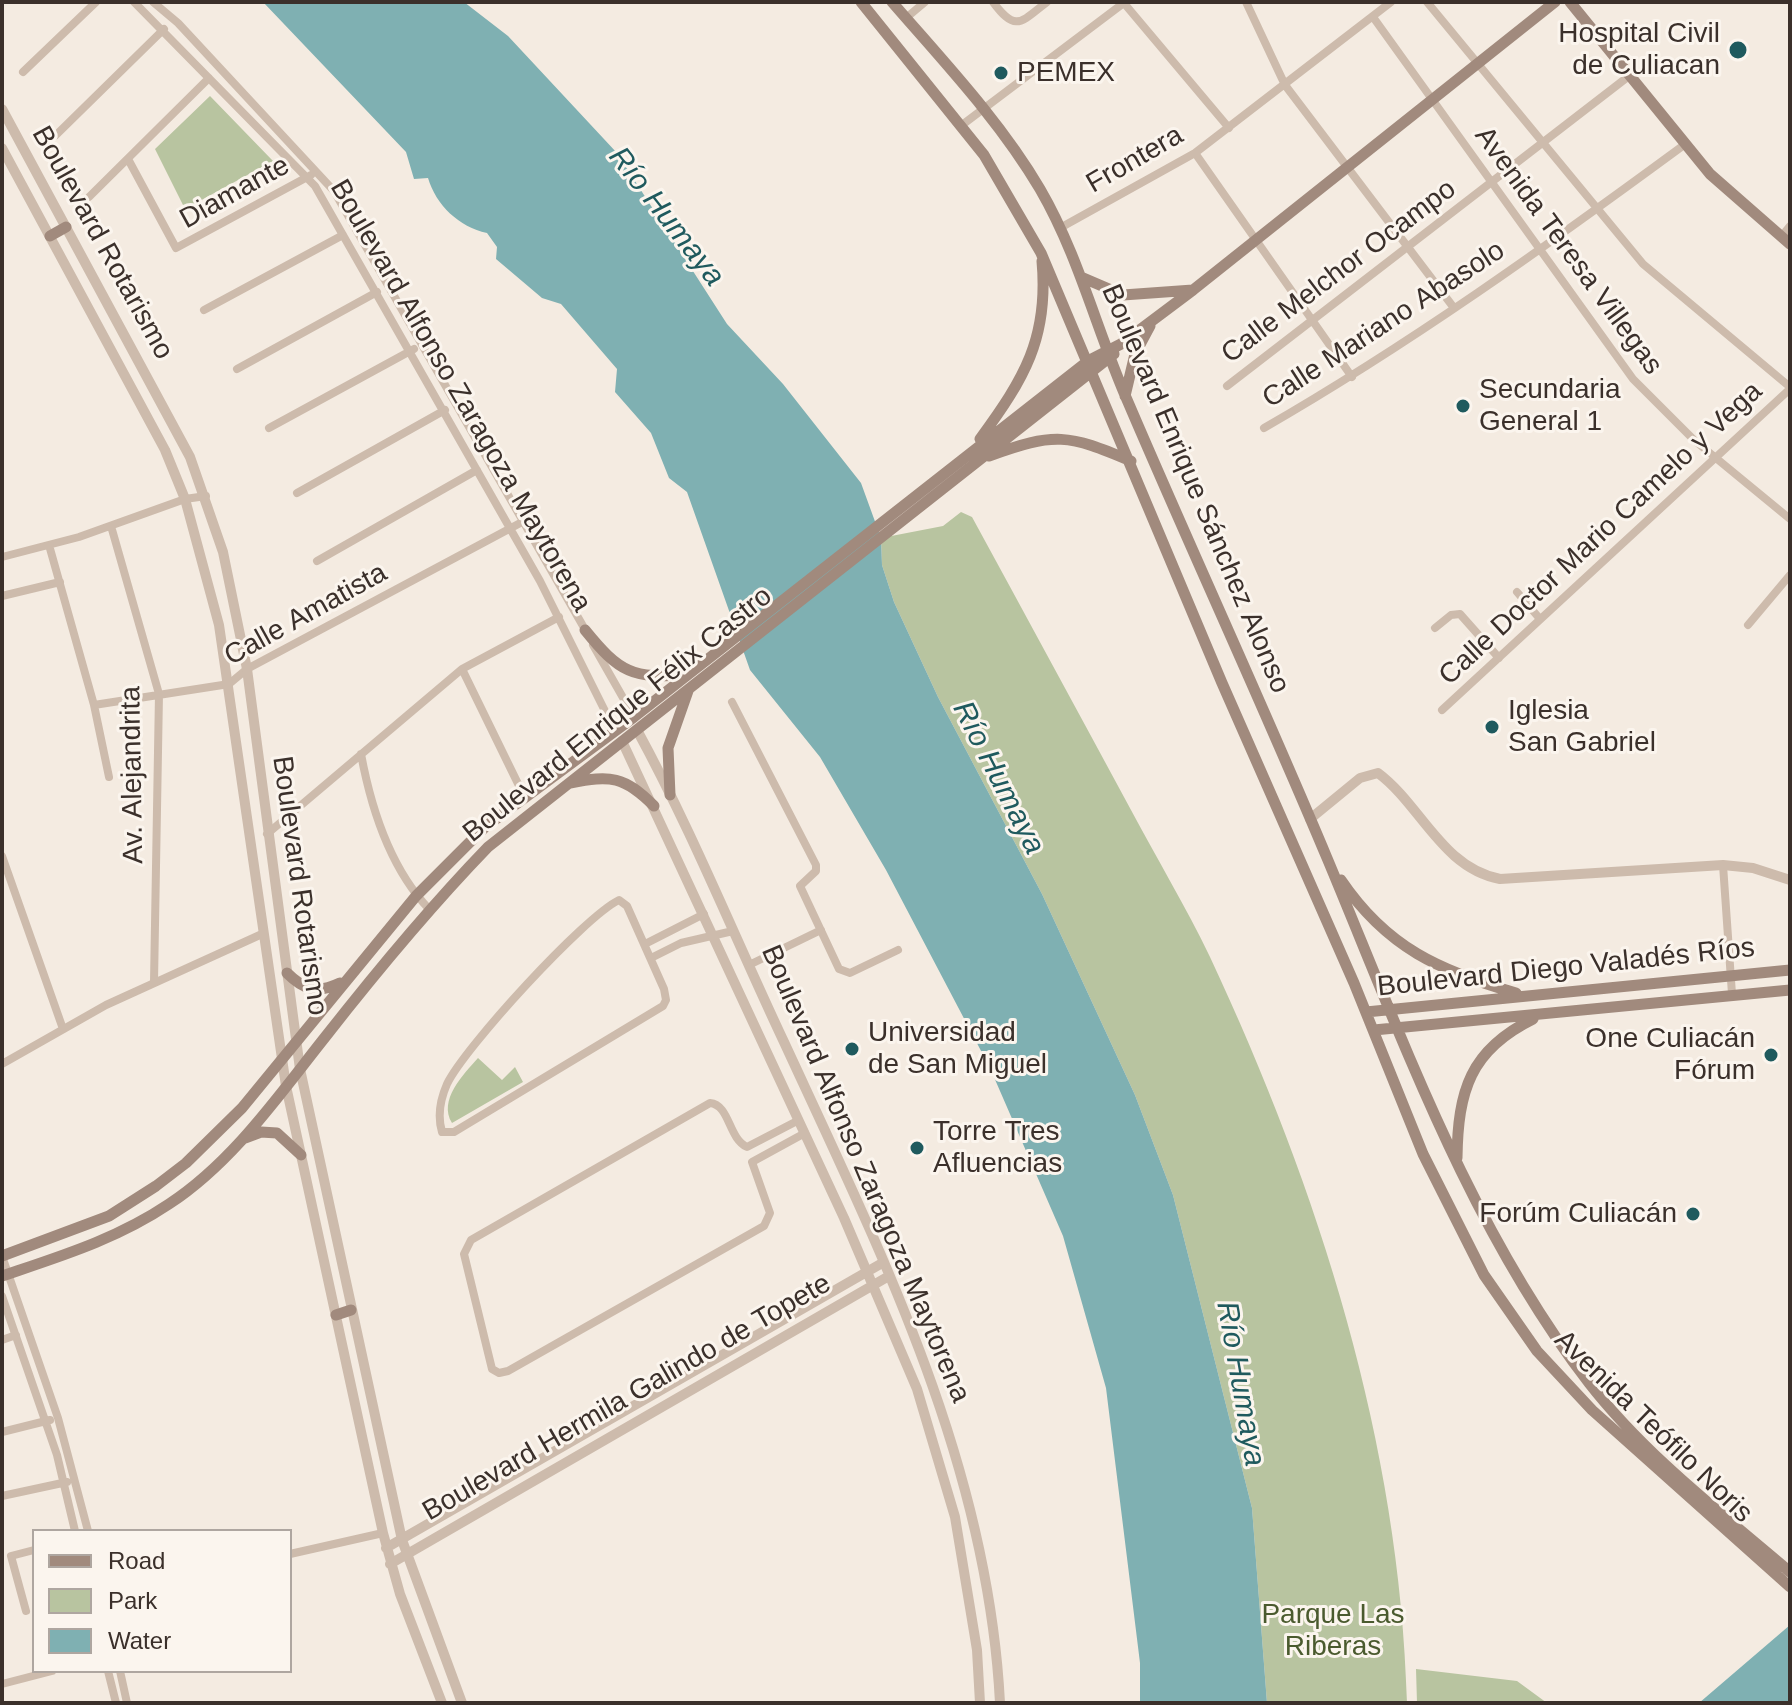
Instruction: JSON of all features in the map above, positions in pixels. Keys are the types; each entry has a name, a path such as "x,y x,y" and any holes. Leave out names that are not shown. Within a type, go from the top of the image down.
{"main road":[{"name":"Boulevard Enrique Sánchez Alonso","path":"861,2 962,125 1002,183 1041,253 1222,683 1366,1012"},
{"path":"1108,354 1257,241 1555,2"},
{"path":"1570,2 1684,145 1729,194 1786,241"},
{"name":"Boulevard Enrique Sánchez Alonso","path":"900,8 1020,157 1060,228 1125,396 1310,819 1397,1027"},
{"path":"50,236 66,227"},
{"path":"976,455 1036,346 1045,293 1041,253"},
{"path":"1081,277 1123,295 1193,290"},
{"path":"1125,396 1135,354 1152,320"},
{"name":"Boulevard Enrique Félix Castro","path":"976,455 1088,361 1108,354"},
{"name":"Boulevard Enrique Félix Castro","path":"2,1256 94,1223 156,1186 210,1140 282,1059 416,896 485,827 524,796 619,736 637,730 690,687 716,659 962,465 1093,373 1108,354"},
{"path":"976,455 1053,438 1090,443 1131,461"},
{"path":"585,630 610,661 633,674 658,677 688,674"},
{"name":"Boulevard Enrique Félix Castro","path":"5,1275 65,1257 136,1224 195,1185 241,1139 429,909 488,847 619,736 634,717 688,674 716,659"},
{"path":"670,795 668,748 690,687"},
{"path":"565,783 597,777 621,780 634,787 654,806"},
{"path":"1328,862 1359,906 1415,955 1453,974 1524,996"},
{"name":"Boulevard Diego Valadés Ríos","path":"1790,970 1734,972 1524,996 1389,1007 1366,1012 1374,1030 1790,990"},
{"path":"287,973 298,983 316,990 344,981"},
{"path":"1457,1162 1462,1097 1478,1062 1505,1034 1540,1015"},
{"name":"Avenida Teófilo Noris","path":"1397,1027 1457,1162 1509,1262 1581,1371 1689,1492 1790,1587"},
{"name":"Avenida Teófilo Noris","path":"1374,1030 1444,1201 1513,1319 1592,1410 1790,1572"},
{"path":"241,1139 261,1132 277,1133 301,1155"},
{"path":"336,1315 351,1310"}],"street":[{"path":"23,72 96,2"},
{"name":"Boulevard Alfonso Zaragoza Maytorena","path":"134,2 308,178 412,351 511,529 654,806 805,1133 917,1389 955,1517 977,1650 980,1703"},
{"name":"Boulevard Alfonso Zaragoza Maytorena","path":"153,2 319,171 348,213 634,717"},
{"path":"900,8 925,2"},
{"path":"993,2 1004,17 1015,23 1021,22 1047,2"},
{"path":"962,125 1124,2 1229,128"},
{"path":"1246,2 1285,85 1454,308"},
{"name":"Frontera","path":"1060,228 1195,153 1391,2"},
{"path":"1427,2 1660,281 1790,388"},
{"name":"Avenida Teresa Villegas","path":"1373,17 1633,379 1715,458 1790,519"},
{"path":"55,136 164,29"},
{"name":"Calle Melchor Ocampo","path":"1227,386 1629,76"},
{"path":"89,197 209,78"},
{"name":"Boulevard Rotarismo","path":"2,109 174,425 206,496 233,589 247,669 300,1069 402,1540 462,1703"},
{"name":"Calle Mariano Abasolo","path":"1264,428 1352,377 1539,250 1684,145"},
{"name":"Boulevard Rotarismo","path":"2,148 165,450 185,499 206,570 229,684 262,934 286,1086 390,1564 442,1703"},
{"path":"1195,153 1352,377"},
{"name":"Diamante","path":"128,159 176,248 319,171"},
{"path":"1786,241 1790,226"},
{"path":"204,310 343,235"},
{"path":"237,369 377,292"},
{"path":"269,428 422,345"},
{"name":"Calle Doctor Mario Camelo y Vega","path":"1442,710 1790,388"},
{"path":"297,493 445,410"},
{"path":"317,561 477,470"},
{"path":"2,557 111,526 185,499 206,496"},
{"name":"Calle Amatista","path":"94,705 229,684 247,669 524,521"},
{"name":"Av. Alejandrita","path":"111,526 159,694 154,982"},
{"path":"49,545 94,705 109,777"},
{"path":"1748,625 1790,575"},
{"path":"2,596 60,582"},
{"path":"1517,592 1540,619"},
{"path":"1435,628 1451,615 1460,614 1499,658"},
{"path":"267,834 462,669 559,617"},
{"path":"462,669 524,796"},
{"path":"732,702 816,865 816,871 800,886 839,969 846,973 898,950"},
{"name":"Boulevard Alfonso Zaragoza Maytorena","path":"637,730 749,965 884,1262 941,1406 973,1513 993,1620 1000,1703"},
{"path":"361,754 371,803 416,896 429,909"},
{"path":"1310,819 1360,778 1378,773 1442,844 1476,872 1500,879 1723,865 1753,868 1790,880"},
{"path":"2,856 63,1029"},
{"path":"1723,865 1738,993"},
{"path":"623,901 651,958 666,995 663,1006 454,1132 442,1132 439,1119 441,1099 461,1062 506,1009 610,905 623,901"},
{"path":"645,944 704,914"},
{"path":"675,929 681,943"},
{"path":"749,965 821,930"},
{"path":"651,958 681,943 733,931"},
{"path":"2,1064 154,982 262,934"},
{"path":"799,1120 747,1147 735,1138 719,1106 710,1103 471,1240 464,1251 465,1258 492,1369 499,1373 508,1371 764,1226 770,1213 752,1162 805,1133"},
{"path":"2,1256 5,1275 58,1418 87,1529"},
{"name":"Boulevard Hermila Galindo de Topete","path":"386,1548 884,1262"},
{"name":"Boulevard Hermila Galindo de Topete","path":"390,1564 889,1276"},
{"path":"2,1296 46,1421 75,1529"},
{"path":"2,1340 16,1335"},
{"path":"2,1432 58,1418"},
{"path":"2,1496 75,1480"},
{"path":"955,1517 973,1513"},
{"path":"292,1554 383,1533"},
{"path":"26,1611 11,1556 32,1551"},
{"path":"2,1684 44,1673"},
{"path":"108,1673 116,1703"},
{"path":"120,1673 127,1703"}],"green space":[{"path":"210,96 273,161 185,209 155,149"},
{"name":"Parque Las Riberas","path":"961,512 972,517 1191,920 1249,1045 1286,1135 1347,1320 1370,1415 1389,1510 1401,1606 1407,1703 1267,1703 1252,1508 1173,1195 1135,1095 1042,894 938,697 894,602 882,565 881,538 943,526"},
{"path":"478,1058 502,1080 515,1067 523,1082 452,1123 448,1114 450,1097 459,1080"},
{"path":"1416,1669 1517,1681 1547,1703 1417,1703"}],"water":[{"path":"263,2 464,2 508,36 617,153 727,324 783,384 861,483 881,538 882,565 894,602 938,697 1042,894 1135,1095 1173,1195 1252,1508 1267,1703 1140,1703 1140,1663 1106,1388 1063,1236 990,1068 886,870 820,757 750,670 687,492 669,478 651,433 615,392 617,369 561,304 542,298 496,259 497,247 487,233 467,226 450,213 437,197 428,178 414,179 406,152"},
{"path":"1790,1625 1790,1703 1699,1703"}],"place":[{"name":"Hospital Civil de Culiacan","path":"1738,50"},
{"name":"PEMEX","path":"1001,73"},
{"name":"Secundaria General 1","path":"1463,406"},
{"name":"Iglesia San Gabriel","path":"1492,727"},
{"name":"Universidad de San Miguel","path":"852,1049"},
{"name":"One Culiacán Fórum","path":"1771,1055"},
{"name":"Torre Tres Afluencias","path":"917,1148"},
{"name":"Forúm Culiacán","path":"1693,1214"}],"water label":[{"name":"Río Humaya","path":"666,217"},
{"name":"Río Humaya","path":"998,778"},
{"name":"Río Humaya","path":"1240,1384"}]}
